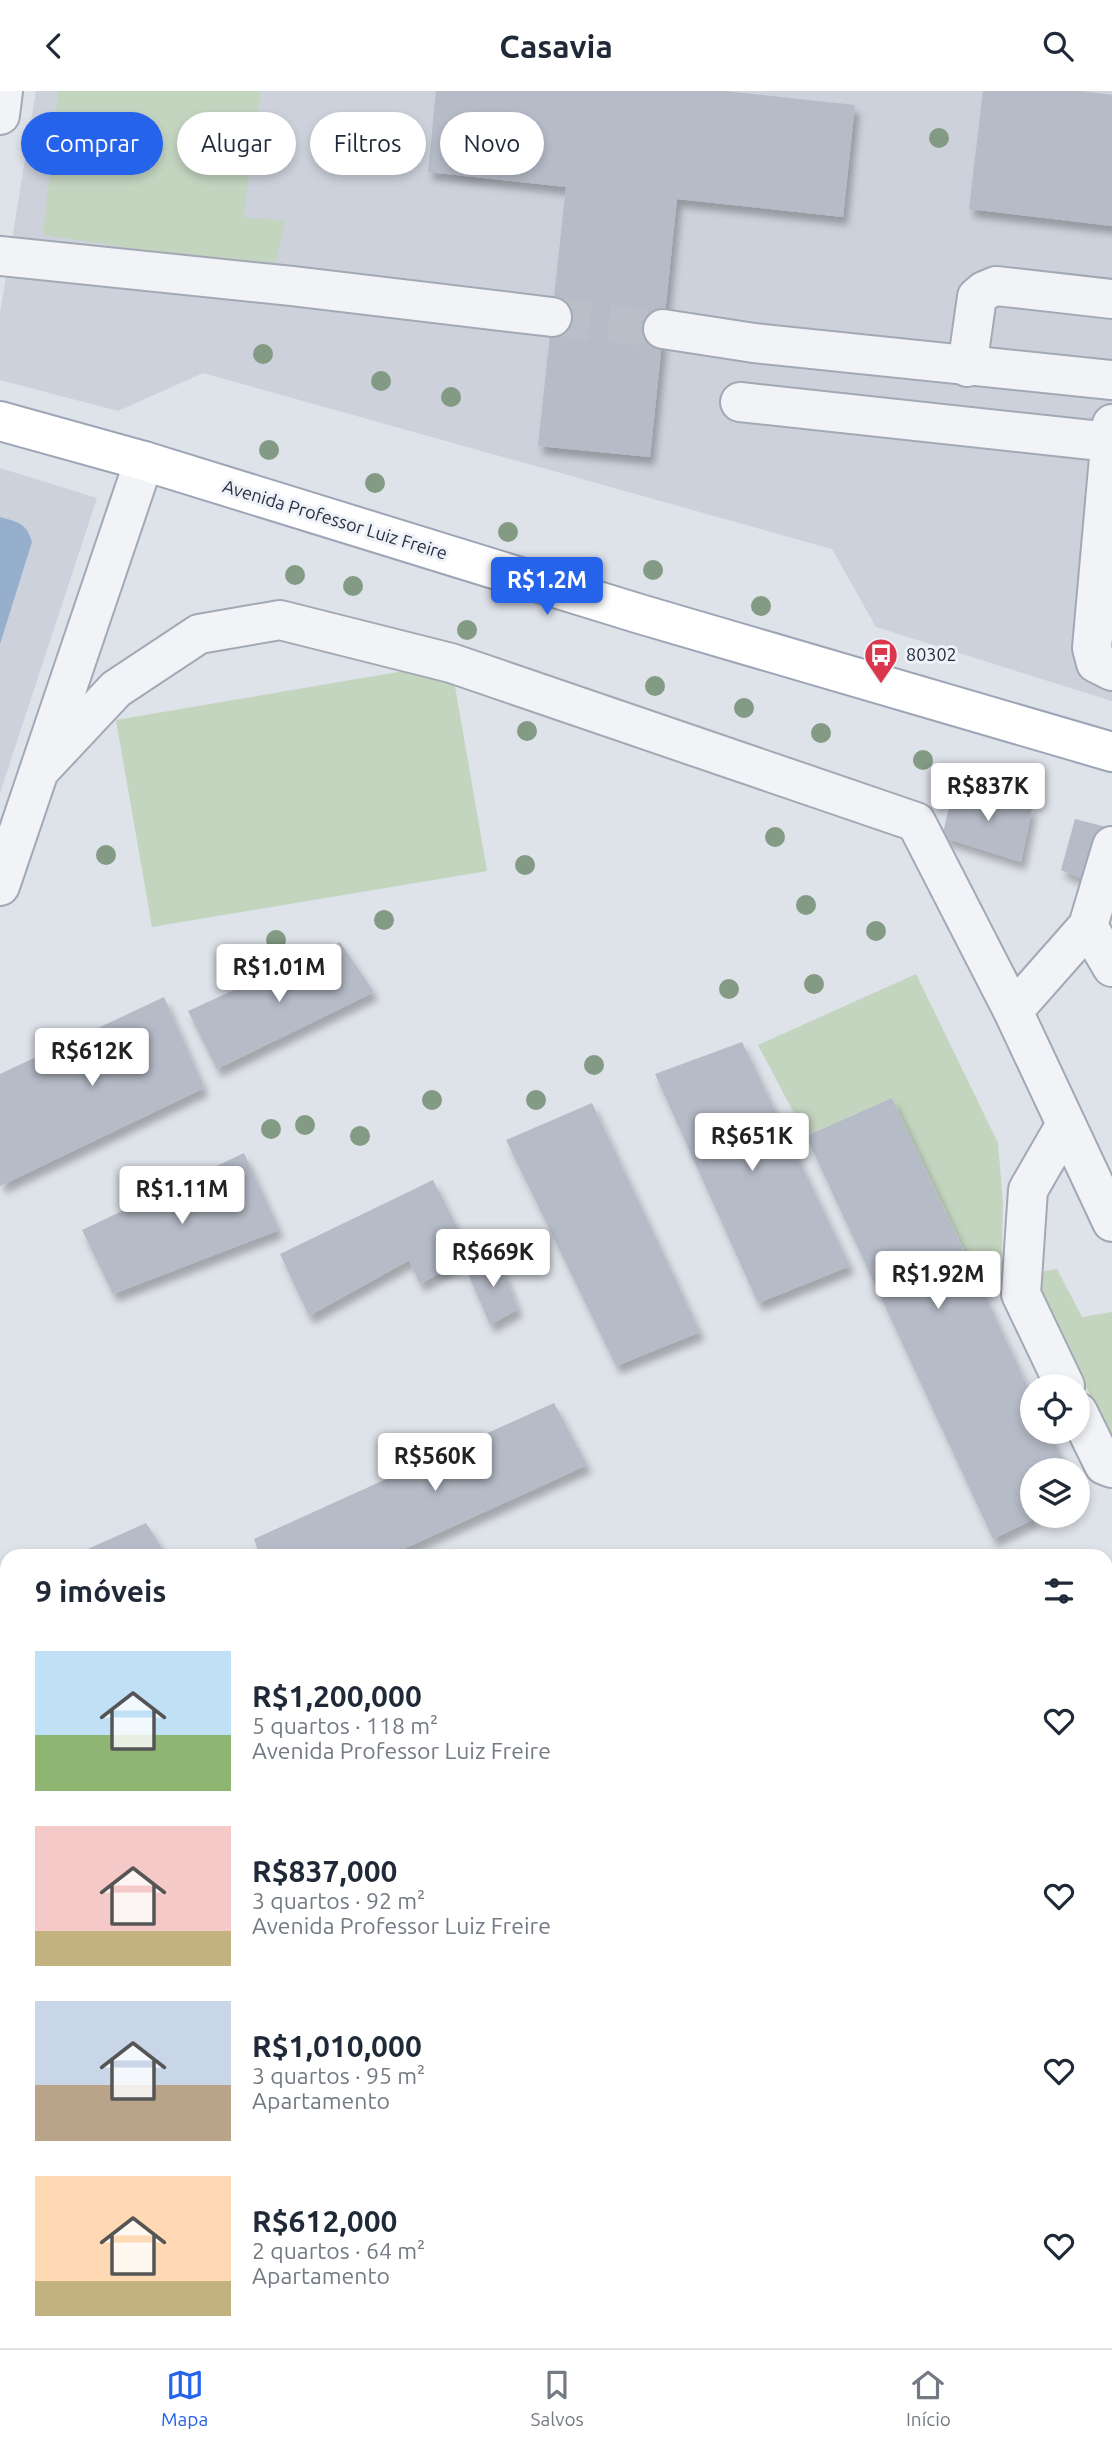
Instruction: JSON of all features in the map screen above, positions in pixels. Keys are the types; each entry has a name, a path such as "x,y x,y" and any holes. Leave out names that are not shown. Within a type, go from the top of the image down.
{"main road":[{"name":"Avenida Professor Luiz Freire","path":"0,421 144,461 640,614 1112,752"}],"lane":[{"path":"0,114 3,91"},
{"path":"0,256 292,286 552,317"},
{"path":"967,367 977,297 984,291 996,286 1112,299"},
{"path":"663,329 754,344 1112,380"},
{"path":"740,402 1111,433 1092,648 1096,663 1112,671"},
{"path":"0,886 144,461"},
{"path":"40,770 116,689 199,635 280,620 451,663 916,822 1013,1011 1112,1222"},
{"path":"1112,846 1100,924 1112,967"},
{"path":"1013,1011 1100,924"},
{"path":"1059,1374 1021,1294 1028,1190 1066,1124"},
{"path":"1090,1436 1104,1465 1112,1468"}],"shaded area":[{"path":"36,91 1112,91 1112,701 876,627 832,549 203,373 118,411 0,380 0,314 22,175 163,175 163,112 33,112"},
{"path":"0,468 97,498 0,793"}],"green space":[{"path":"58,91 261,91 258,112 177,112 177,175 249,175 243,217 285,221 274,269 43,235 49,175 163,175 163,112 56,112"},
{"path":"451,663 487,871 152,927 116,720"},
{"path":"916,974 998,1143 1003,1203 1001,1279 983,1290 892,1098 806,1136 758,1045"},
{"path":"1057,1269 1082,1317 1112,1312 1112,1442 1090,1395 1090,1374 1080,1374 1040,1288 1044,1271"}],"water":[{"path":"0,517 24,527 32,542 0,644"}],"building":[{"path":"436,91 725,91 855,105 843,217 677,199 650,457 538,446 566,187 456,175 544,175 544,112 440,112 440,173 428,172"},
{"path":"983,91 1080,91 1112,95 1112,226 969,209"},
{"path":"954,786 1032,808 1021,862 942,837"},
{"path":"1075,819 1110,828 1095,884 1061,870"},
{"path":"340,942 374,992 217,1069 188,1011"},
{"path":"164,997 204,1088 0,1186 0,1074"},
{"path":"742,1042 850,1266 758,1303 655,1074"},
{"path":"892,1098 1022,1374 1020,1444 1055,1444 1062,1458 1020,1458 1020,1526 993,1539 806,1136"},
{"path":"592,1103 700,1332 616,1366 506,1140"},
{"path":"244,1153 279,1230 113,1294 82,1230"},
{"path":"433,1180 471,1255 420,1284 409,1260 309,1316 280,1254"},
{"path":"497,1254 518,1309 490,1325 467,1271"},
{"path":"554,1403 587,1465 403,1549 258,1549 254,1539"},
{"path":"146,1523 163,1549 88,1549"}],"tunnel":[{"path":"552,317 663,329"}],"place":[{"name":"80302","path":"881,685"}]}
